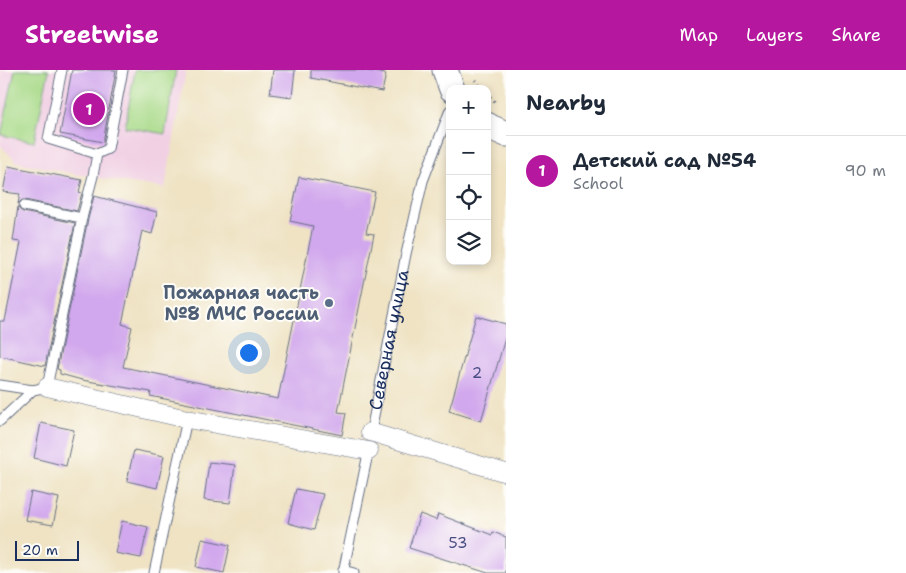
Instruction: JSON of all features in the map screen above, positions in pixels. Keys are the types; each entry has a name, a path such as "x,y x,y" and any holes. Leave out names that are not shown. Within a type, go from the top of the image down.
{"main road":[{"path":"445,70 463,84"},
{"path":"491,127 506,134"}],"street":[{"path":"40,388 187,418 369,451"},
{"path":"370,432 506,473"}],"lane":[{"path":"62,70 48,139 97,154 108,148 123,70"},
{"name":"Северная улица","path":"343,571 369,451 370,432 404,263 423,181 446,121"},
{"path":"0,421 40,388 97,154"},
{"path":"24,206 82,218"},
{"path":"0,384 40,388"},
{"path":"154,573 187,418"},
{"path":"343,571 354,573"}],"shaded area":[{"path":"1,70 186,70 165,188 80,175 17,162 0,145"}],"green space":[{"path":"15,70 49,70 34,142 1,135"},
{"path":"135,70 176,70 165,134 125,127"}],"building":[{"path":"72,70 116,70 103,142 60,134"},
{"path":"273,70 295,70 292,97 270,94"},
{"path":"311,70 361,70 386,74 382,92 311,78"},
{"path":"8,166 82,180 79,192 82,193 77,211 25,200 18,204 20,194 3,192"},
{"path":"299,177 375,192 366,233 374,234 338,412 346,413 342,435 150,396 151,392 82,380 60,374 60,370 57,369 94,196 157,212 152,234 142,231 122,324 132,327 123,367 278,399 313,226 290,221"},
{"path":"18,207 23,212 75,223 45,366 0,356 0,321 5,321 21,242 13,241"},
{"path":"476,316 506,324 506,335 481,421 449,411"},
{"path":"41,423 74,430 66,466 34,458"},
{"path":"134,450 164,456 157,488 127,481"},
{"path":"209,462 235,465 230,503 204,500"},
{"path":"296,489 323,494 314,530 288,523"},
{"path":"31,492 59,498 53,525 25,520"},
{"path":"420,514 436,520 438,514 492,535 493,532 506,537 506,573 488,573 409,548"},
{"path":"122,521 148,527 141,558 115,553"},
{"path":"202,539 230,545 224,573 196,567"}],"place":[{"name":"Детский сад №54","path":"89,109"},
{"name":"Пожарная часть №8 МЧС России","path":"329,303"}]}
